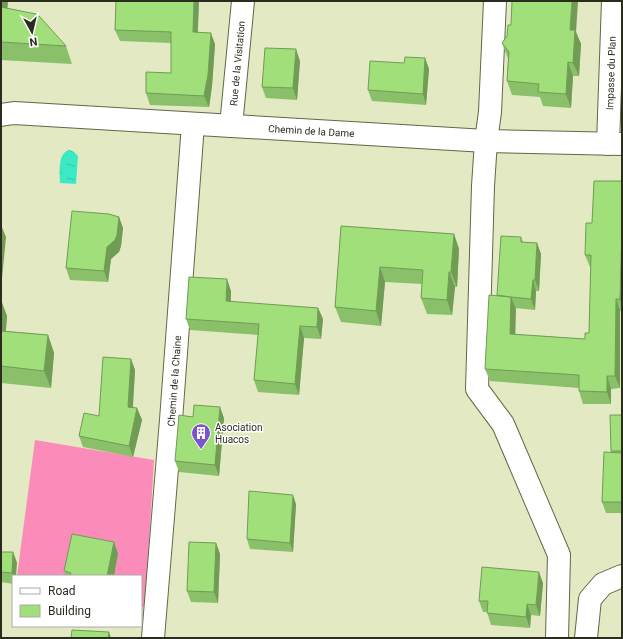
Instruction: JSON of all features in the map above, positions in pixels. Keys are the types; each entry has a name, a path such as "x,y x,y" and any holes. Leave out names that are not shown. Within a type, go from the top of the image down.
{"street":[{"name":"Rue de la Visitation","path":"231,126 243,1"},
{"path":"495,1 490,112 486,141 483,186 477,389 503,424 559,555 558,638"},
{"name":"Impasse du Plan","path":"613,1 615,144"},
{"name":"Chemin de la Dame","path":"1,115 14,113 486,141 615,144"},
{"name":"Chemin de la Chaine","path":"153,638 193,124"},
{"path":"586,638 590,599 603,584 622,576"}],"shaded area":[{"path":"35,440 154,460 145,607 142,607 142,575 114,575 118,554 72,575 17,575"}],"water":[{"path":"70,150 78,156 76,184 60,183 61,159 66,152"}],"building":[{"path":"116,1 194,1 193,32 211,33 208,75 204,96 146,93 146,72 171,73 171,32 115,30"},
{"path":"512,1 572,1 570,30 575,30 573,63 568,62 566,94 538,92 539,84 507,81 509,52 502,43 507,36 508,25 511,25"},
{"path":"1,7 36,14 66,46 1,42"},
{"path":"265,48 296,49 293,88 262,87"},
{"path":"405,57 425,58 423,94 368,90 370,61 404,63"},
{"path":"594,181 622,181 620,299 616,299 615,376 607,376 607,392 579,391 579,375 485,369 489,295 511,297 510,334 585,339 585,333 589,333 591,255 585,255 586,223 592,223"},
{"path":"72,211 109,214 119,217 115,240 107,247 104,271 66,268"},
{"path":"341,226 454,234 447,300 421,298 423,270 380,267 376,311 335,307"},
{"path":"501,236 521,237 521,242 537,243 535,280 533,280 531,299 497,295"},
{"path":"189,277 227,279 226,301 318,308 317,327 300,326 295,384 254,380 259,324 186,319"},
{"path":"1,331 48,335 44,371 1,366"},
{"path":"103,357 131,359 128,407 137,408 129,446 79,436 84,413 99,416"},
{"name":"Asociation Huacos","path":"194,405 220,407 215,465 175,461 179,415 193,417"},
{"path":"610,415 622,415 622,451 611,451"},
{"path":"604,452 622,453 622,502 602,502"},
{"path":"249,491 293,495 290,543 247,539"},
{"path":"72,534 114,542 107,575 70,575 71,573 64,571"},
{"path":"189,542 216,543 214,592 187,591"},
{"path":"1,552 13,552 12,573 1,572"},
{"path":"482,567 539,572 536,605 527,604 526,617 487,613 488,601 479,601"},
{"path":"72,630 109,632 108,638 71,638"}],"place":[{"name":"Asociation Huacos","path":"201,450"}]}
